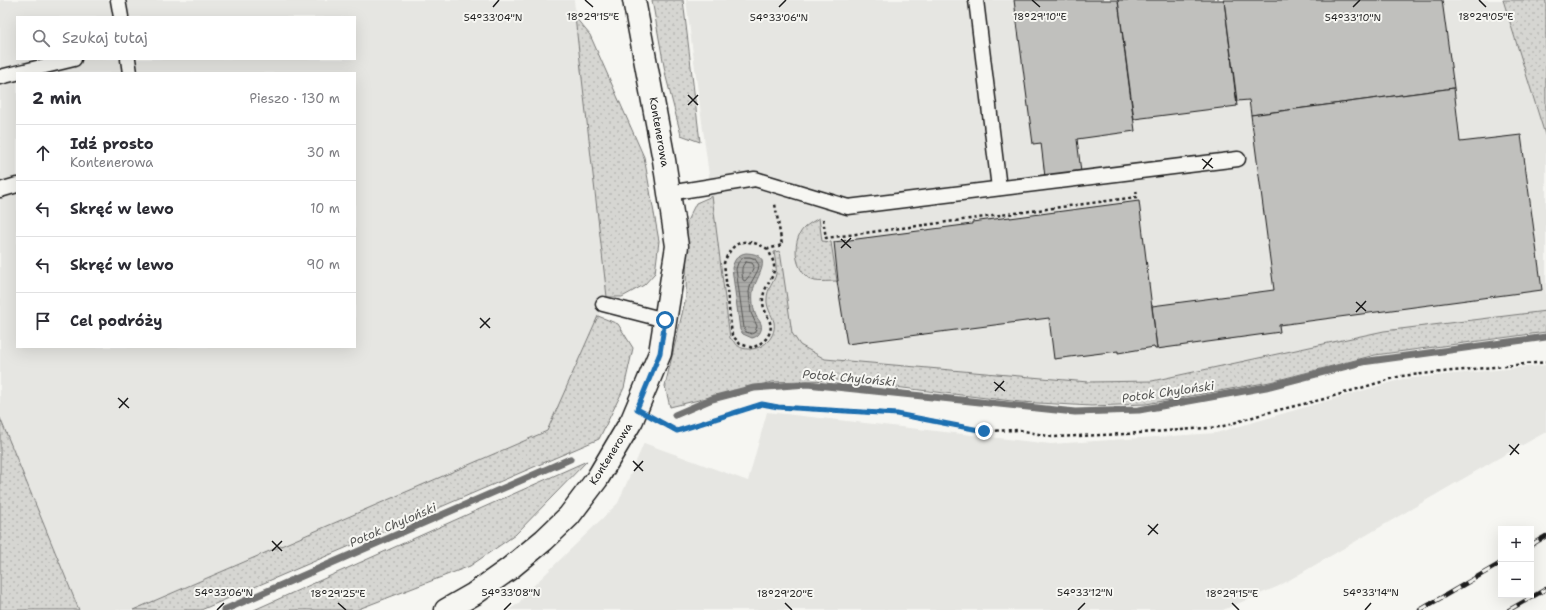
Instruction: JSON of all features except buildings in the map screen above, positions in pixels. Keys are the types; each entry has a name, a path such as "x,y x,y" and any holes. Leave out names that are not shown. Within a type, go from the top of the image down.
{"street":[{"name":"Kontenerowa","path":"446,610 474,594 509,569 570,516 597,479 632,420 660,353 677,246 664,160 634,0"}],"lane":[{"path":"118,0 121,16"},
{"path":"976,0 999,188"},
{"path":"17,72 70,60"},
{"path":"128,60 130,72"},
{"path":"0,76 16,72"},
{"path":"669,193 755,180 848,207 1238,159"},
{"path":"0,190 16,185"},
{"path":"604,304 665,320"}],"path":[{"path":"820,199 826,238 1137,197 1133,172"},
{"path":"768,249 774,261 774,271 763,292 763,303 771,322 769,334 763,343 753,348 740,344 732,335 724,263 728,253 737,244 747,241 757,243 768,249 782,245 771,184"},
{"path":"637,409 677,431 762,404 778,407 897,414 984,431 1020,430 1052,437 1127,434 1220,427 1266,413 1324,399 1401,376 1546,362"}],"shaded area":[{"path":"0,0 574,0 607,297 548,431 133,610 79,610 0,418"},
{"path":"652,0 683,0 700,142 681,135 666,77"},
{"path":"686,0 1504,0 1546,138 1546,312 1307,348 1152,381 1088,382 732,351"},
{"path":"1503,0 1546,0 1546,138 1504,3"},
{"path":"575,17 590,35 644,157 659,241 655,273 644,285 622,297 607,297"},
{"path":"712,196 730,338 740,347 748,349 754,349 765,344 773,334 774,322 767,305 767,295 776,274 774,252 780,251 792,333 800,345 825,359 1088,382 1152,381 1384,331 1546,311 1546,332 1375,355 1270,382 1146,404 1091,406 1020,402 836,380 772,382 670,407 665,386 686,297 687,221 696,203"},
{"path":"819,218 822,241 831,242 837,281 815,281 808,278 799,266 796,250 797,241 804,228"},
{"path":"598,316 618,324 633,348 624,388 599,439 201,610 133,610 547,431"},
{"path":"1546,365 1546,432 1279,586 1223,610 509,610 519,603 527,592 618,503 644,443 748,481 767,412 1051,444 1216,433 1403,379"},
{"path":"0,418 79,610 0,610"},
{"path":"587,461 515,535 470,566 356,610 254,610"}],"water":[{"path":"746,253 755,254 762,262 762,268 753,291 754,310 761,324 761,331 758,335 752,338 743,334 740,330 732,268 737,258"}],"waterway":[{"name":"Potok Chyloński","path":"675,415 712,399 754,388 807,384 1075,412 1139,410 1266,387 1362,362 1546,337"},
{"name":"Potok Chyloński","path":"224,610 570,459"}],"railway":[{"path":"1534,543 1546,536"},
{"path":"1420,610 1498,565"},
{"path":"1509,610 1546,589"}],"route":[{"path":"665,320 660,353 637,409 677,431 762,404 778,407 897,414 984,431"}]}
